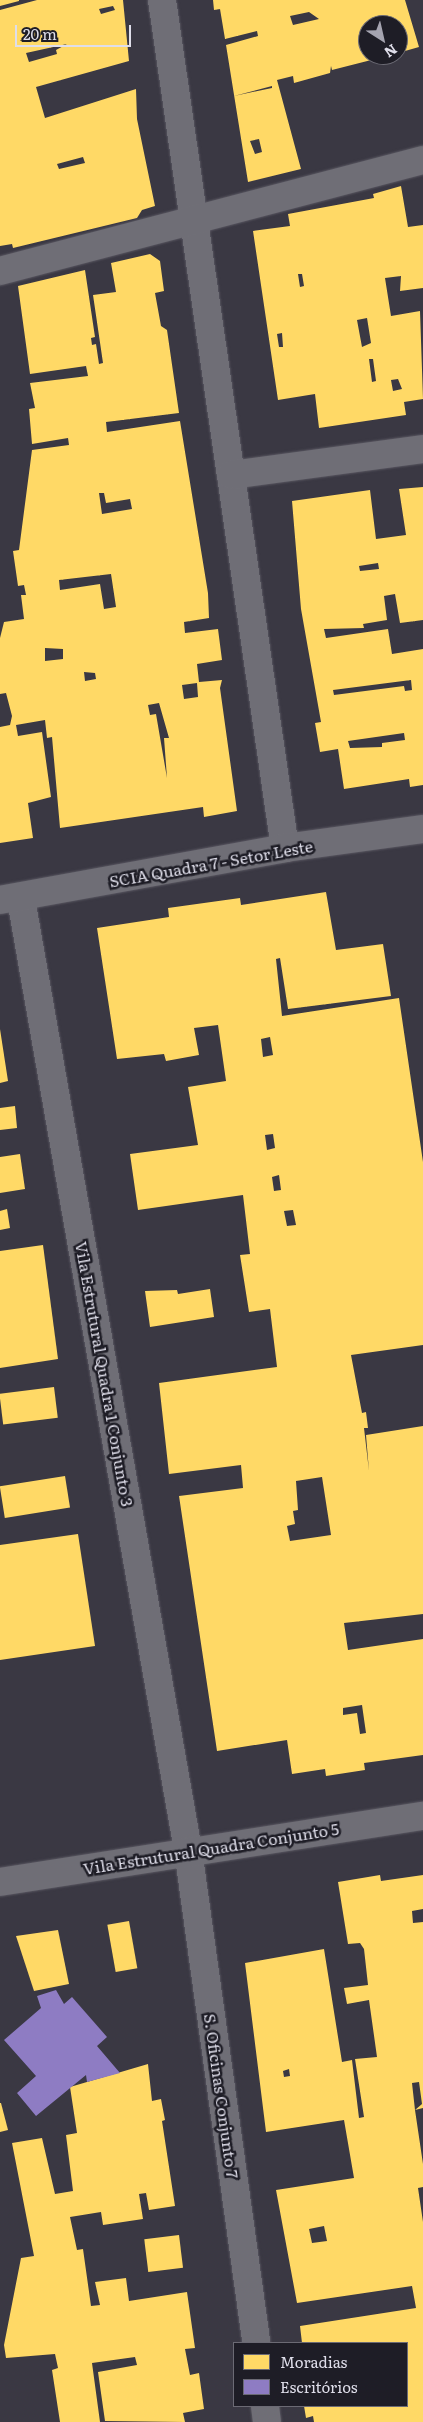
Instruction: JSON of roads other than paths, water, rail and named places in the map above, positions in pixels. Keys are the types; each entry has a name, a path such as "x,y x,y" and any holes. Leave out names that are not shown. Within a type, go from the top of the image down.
{"street":[{"path":"162,0 196,221 285,848"},
{"path":"0,271 423,160"},
{"path":"231,475 423,449"},
{"name":"SCIA Quadra 7 - Setor Leste","path":"11,899 285,848 423,830"},
{"name":"Vila Estrutural Quadra 1 Conjunto 3","path":"11,899 188,1850"},
{"name":"Vila Estrutural Quadra Conjunto 5","path":"0,1882 188,1850 423,1816"},
{"name":"S. Oficinas Conjunto 7","path":"188,1850 256,2342"},
{"path":"265,2407 267,2422"}]}
